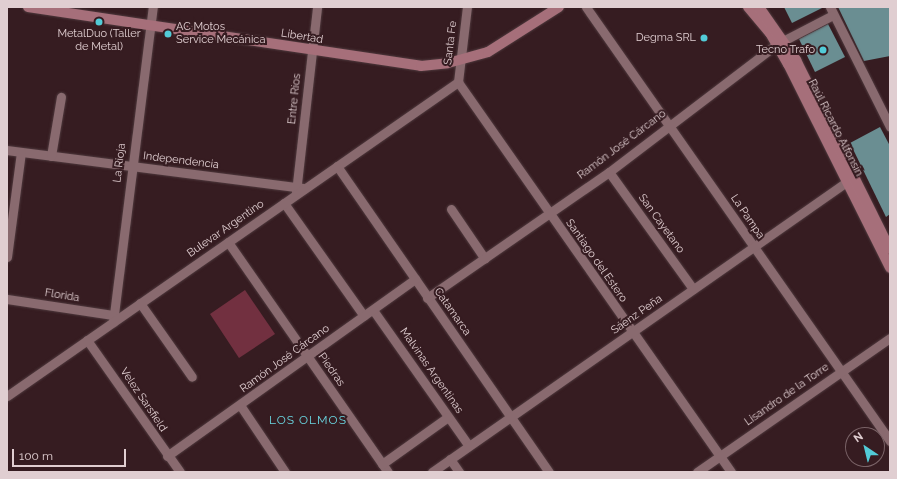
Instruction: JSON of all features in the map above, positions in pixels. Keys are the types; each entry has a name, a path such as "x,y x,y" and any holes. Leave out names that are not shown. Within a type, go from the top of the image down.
{"main road":[{"name":"Libertad","path":"28,7 411,65 461,60 498,47 559,7"},
{"name":"Raúl Ricardo Alfonsín","path":"748,7 781,42"},
{"name":"Raúl Ricardo Alfonsín","path":"759,7 781,42 890,249"},
{"name":"Raúl Ricardo Alfonsín","path":"852,179 890,268"}],"street":[{"name":"La Rioja","path":"113,319 153,7"},
{"name":"Entre Ríos","path":"300,190 317,7"},
{"name":"Santa Fe","path":"458,82 467,7"},
{"name":"La Pampa","path":"586,7 670,124 753,248 890,441"},
{"name":"Ramón José Cárcano","path":"427,298 610,172 670,124 781,42 831,11"},
{"path":"831,11 890,127"},
{"name":"Bulevar Argentino","path":"7,396 87,340 113,319 140,303 284,203 300,190 458,82"},
{"name":"Santiago del Estero","path":"458,82 548,214 731,472"},
{"path":"51,156 61,97"},
{"name":"Independencia","path":"7,150 300,190"},
{"path":"7,257 21,152"},
{"name":"Catamarca","path":"337,166 549,472"},
{"name":"San Cayetano","path":"610,172 693,290"},
{"name":"Sáenz Peña","path":"432,472 852,179"},
{"path":"284,203 364,316"},
{"path":"451,208 485,259"},
{"name":"Piedras","path":"228,242 385,468"},
{"name":"Ramón José Cárcano","path":"167,456 415,279"},
{"name":"Florida","path":"7,300 113,319"},
{"path":"140,303 192,377"},
{"name":"Malvinas Argentinas","path":"373,310 469,446"},
{"name":"Lisandro de la Torre","path":"698,472 890,338"},
{"name":"Velez Sarsfield","path":"87,340 167,456 180,472"},
{"path":"240,405 286,472"},
{"path":"385,468 448,418"},
{"path":"450,459 459,472"}],"shaded area":[{"path":"245,290 275,334 239,358 210,314"}],"building":[{"path":"784,7 824,7 792,23"},
{"path":"838,7 890,7 890,56 864,61"},
{"name":"Tecno Trafo","path":"828,24 845,57 815,72 799,39"},
{"path":"880,127 890,146 890,214 886,217 850,143"}],"place":[{"name":"MetalDuo (Taller de Metal)","path":"99,22"},
{"name":"AC Motos Service Mecánica","path":"168,34"},
{"name":"Degma SRL","path":"704,38"},
{"name":"Tecno Trafo","path":"823,50"}],"district":[{"name":"LOS OLMOS","path":"308,421"}]}
